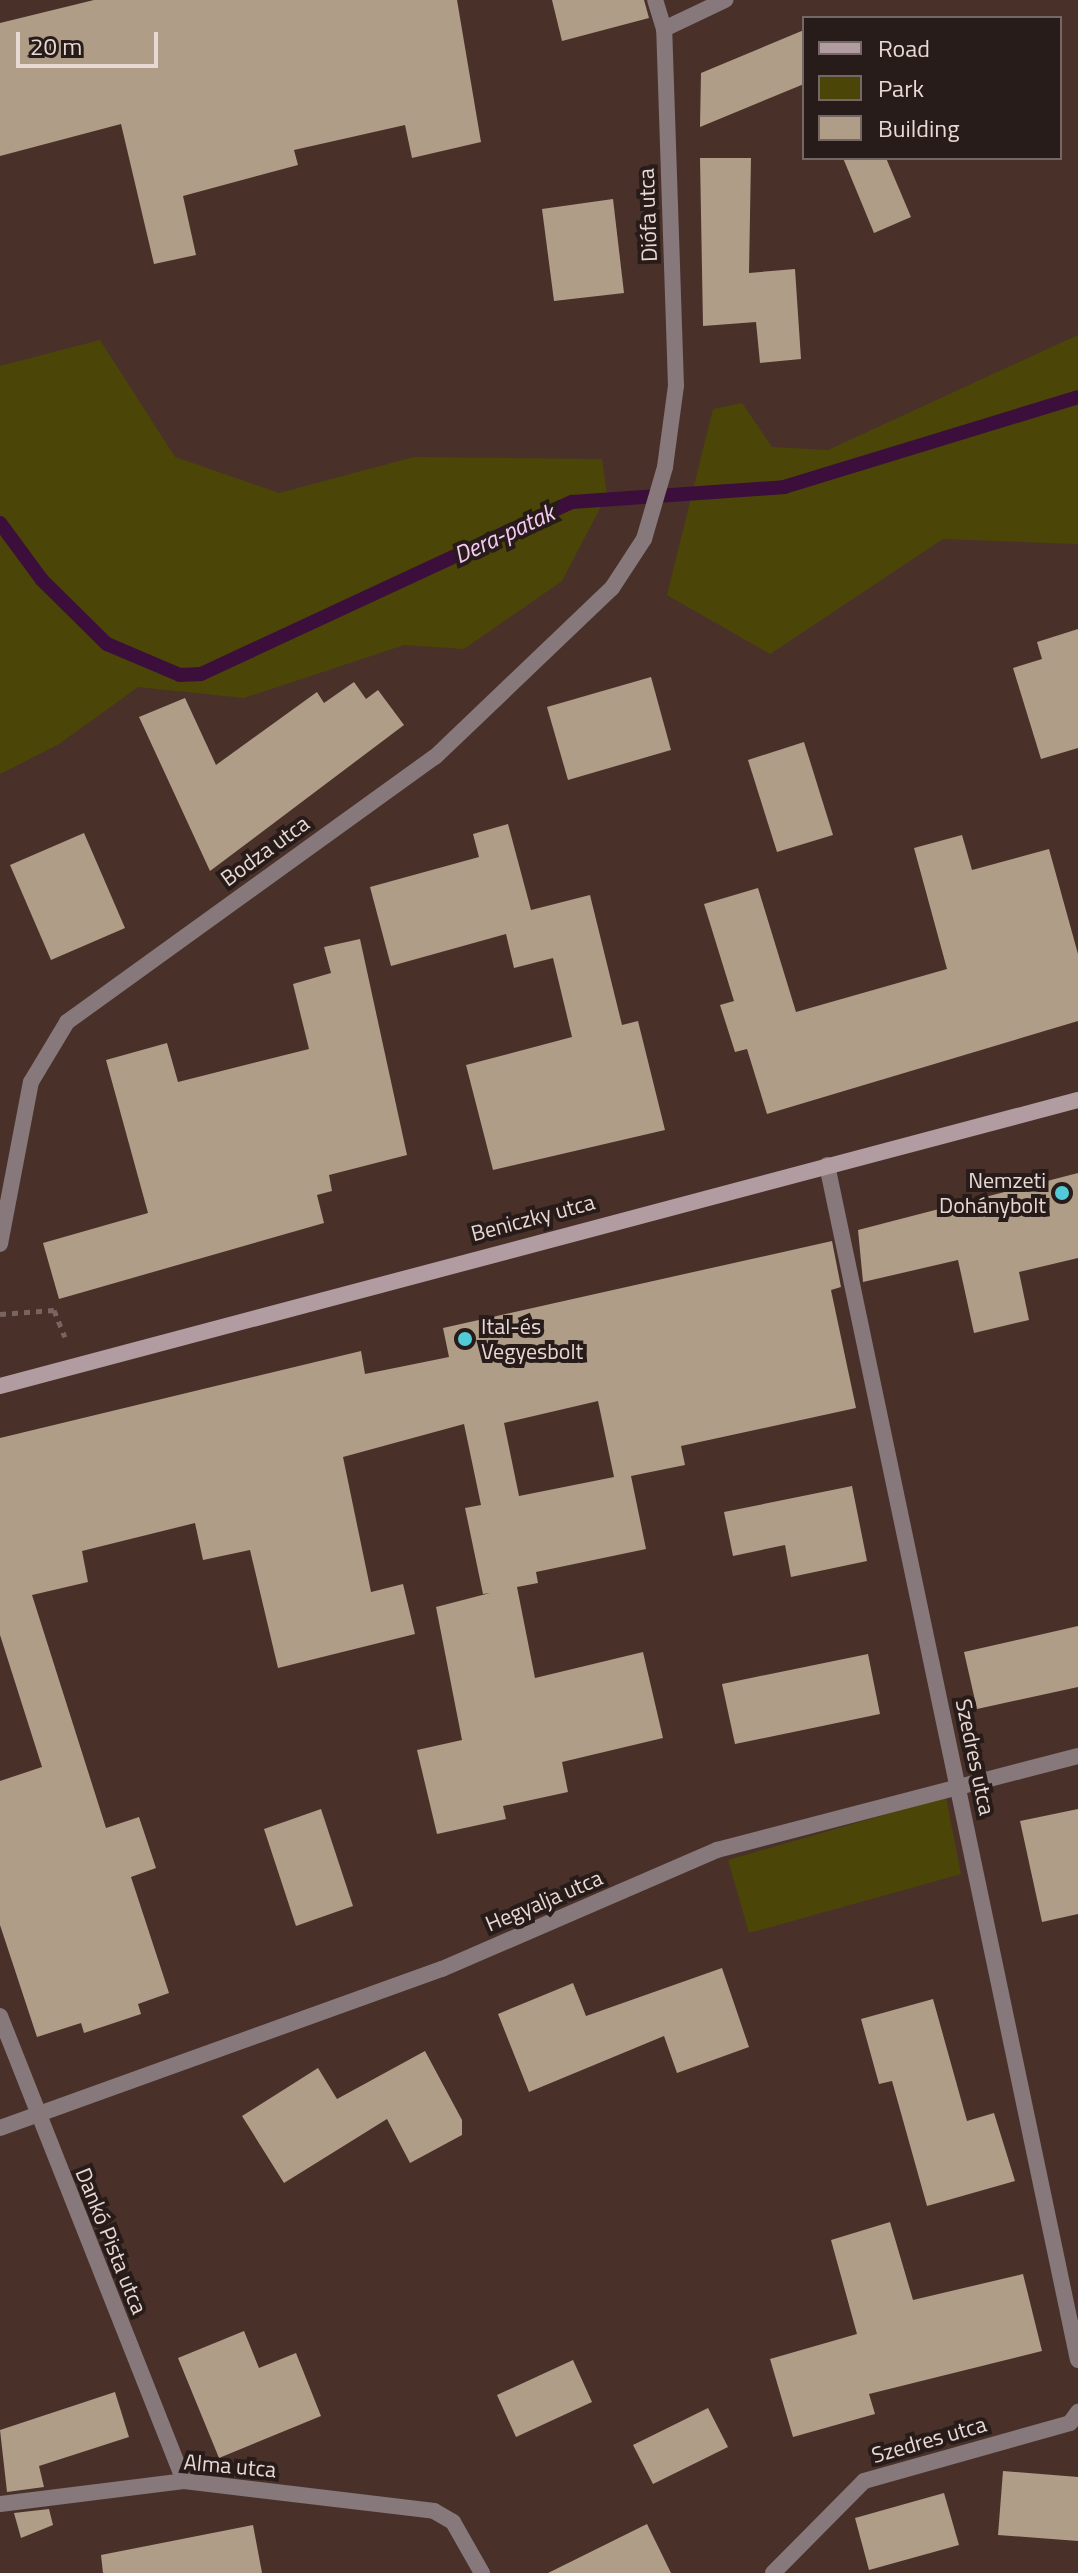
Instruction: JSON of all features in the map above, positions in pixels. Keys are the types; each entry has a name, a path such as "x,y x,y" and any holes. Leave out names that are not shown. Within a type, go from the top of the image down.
{"main road":[{"name":"Beniczky utca","path":"0,1386 75,1362 1078,1100"}],"street":[{"name":"Diófa utca","path":"644,539 665,467 676,386 664,29 655,0"},
{"path":"664,29 725,0"},
{"name":"Bodza utca","path":"0,1244 31,1082 67,1022 435,757 612,588 644,539"},
{"name":"Szedres utca","path":"827,1165 1078,2360"},
{"name":"Hegyalja utca","path":"0,2128 442,1969 717,1850 958,1782 1078,1756"},
{"name":"Dankó Pista utca","path":"0,2016 36,2115 184,2481"},
{"name":"Szedres utca","path":"773,2573 864,2481 1070,2423 1078,2412"},
{"name":"Alma utca","path":"0,2504 184,2481 434,2511 453,2522 482,2573"}],"path":[{"path":"0,1314 54,1310 75,1362"}],"green space":[{"path":"1078,335 1078,544 943,539 770,654 667,595 713,409 742,403 772,447 828,450"},
{"path":"100,340 175,457 279,493 414,457 602,459 607,495 562,581 464,649 404,645 244,698 138,687 59,744 0,774 0,366"},
{"path":"946,1797 961,1874 749,1933 728,1860"}],"building":[{"path":"94,0 457,0 481,142 412,158 405,125 294,150 298,165 183,196 196,255 154,264 121,124 0,156 0,23"},
{"path":"552,0 644,0 649,18 562,41"},
{"path":"802,31 802,85 700,127 701,73"},
{"path":"700,158 751,158 749,273 795,269 801,359 760,363 756,322 703,326"},
{"path":"844,160 887,160 911,217 874,233"},
{"path":"613,199 624,293 554,301 542,209"},
{"path":"1078,629 1078,748 1041,759 1013,668 1042,659 1037,642"},
{"path":"651,677 671,750 568,780 547,707"},
{"path":"354,682 366,699 378,690 404,725 210,871 139,717 185,698 216,765 317,692 324,703"},
{"path":"804,742 833,835 777,852 748,760"},
{"path":"508,824 531,910 590,895 622,1025 638,1021 665,1130 493,1170 466,1065 572,1037 553,958 514,968 506,934 391,966 370,887 479,857 473,834"},
{"path":"84,833 125,928 51,960 10,865"},
{"path":"962,835 972,870 1049,849 1078,954 1078,1021 767,1114 747,1049 735,1052 720,1005 734,1001 704,904 758,888 796,1012 947,969 914,848"},
{"path":"360,939 407,1155 329,1175 332,1191 317,1195 324,1223 59,1299 43,1243 148,1213 106,1060 167,1043 178,1082 309,1049 293,984 331,973 324,947"},
{"path":"1078,1173 1078,1258 1019,1272 1029,1320 974,1333 958,1260 863,1282 858,1230"},
{"path":"832,1241 841,1287 831,1290 856,1408 681,1446 685,1465 631,1476 646,1549 536,1572 538,1583 517,1587 535,1678 643,1652 663,1738 562,1762 568,1792 503,1806 506,1819 437,1834 417,1750 462,1740 436,1607 490,1593 483,1594 465,1508 481,1505 464,1424 343,1457 371,1592 403,1584 415,1634 278,1668 250,1550 203,1560 195,1523 82,1551 88,1582 32,1595 106,1828 139,1817 156,1868 131,1877 169,1993 138,2004 141,2014 84,2033 81,2023 37,2037 0,1925 0,1781 42,1767 0,1635 0,1438 361,1351 365,1374 449,1357 443,1328","holes":["598,1401 614,1477 519,1496 504,1423"]},
{"path":"852,1486 867,1561 791,1577 785,1545 733,1556 724,1512"},
{"path":"1078,1626 1078,1687 977,1709 964,1652"},
{"path":"868,1654 880,1714 735,1744 722,1684"},
{"path":"321,1809 353,1906 296,1926 264,1829"},
{"path":"1078,1809 1078,1914 1042,1922 1020,1821"},
{"path":"722,1968 749,2047 677,2073 664,2036 529,2092 498,2014 573,1983 586,2016"},
{"path":"933,1999 967,2121 994,2113 1015,2181 927,2206 892,2081 879,2084 861,2019"},
{"path":"425,2051 462,2120 462,2135 410,2163 387,2119 284,2183 242,2116 318,2068 337,2099"},
{"path":"890,2222 913,2300 1023,2274 1042,2351 869,2394 875,2414 793,2437 770,2359 857,2334 831,2240"},
{"path":"244,2331 259,2368 296,2353 321,2416 219,2458 178,2358"},
{"path":"573,2360 592,2402 516,2437 497,2395"},
{"path":"115,2392 129,2437 39,2466 44,2487 7,2492 0,2430"},
{"path":"708,2408 728,2447 653,2484 633,2445"},
{"path":"1003,2471 1078,2477 1078,2541 998,2535"},
{"path":"944,2493 959,2545 869,2570 855,2518"},
{"path":"49,2509 53,2525 21,2538 14,2513"},
{"path":"647,2524 671,2573 548,2573"},
{"path":"253,2525 262,2573 103,2573 101,2555"}],"waterway":[{"name":"Dera-patak","path":"0,523 42,580 107,644 180,675 201,674 572,502 784,487 1078,397"}],"place":[{"name":"Nemzeti Dohánybolt","path":"1062,1193"},
{"name":"Ital-és Vegyesbolt","path":"465,1339"}]}
